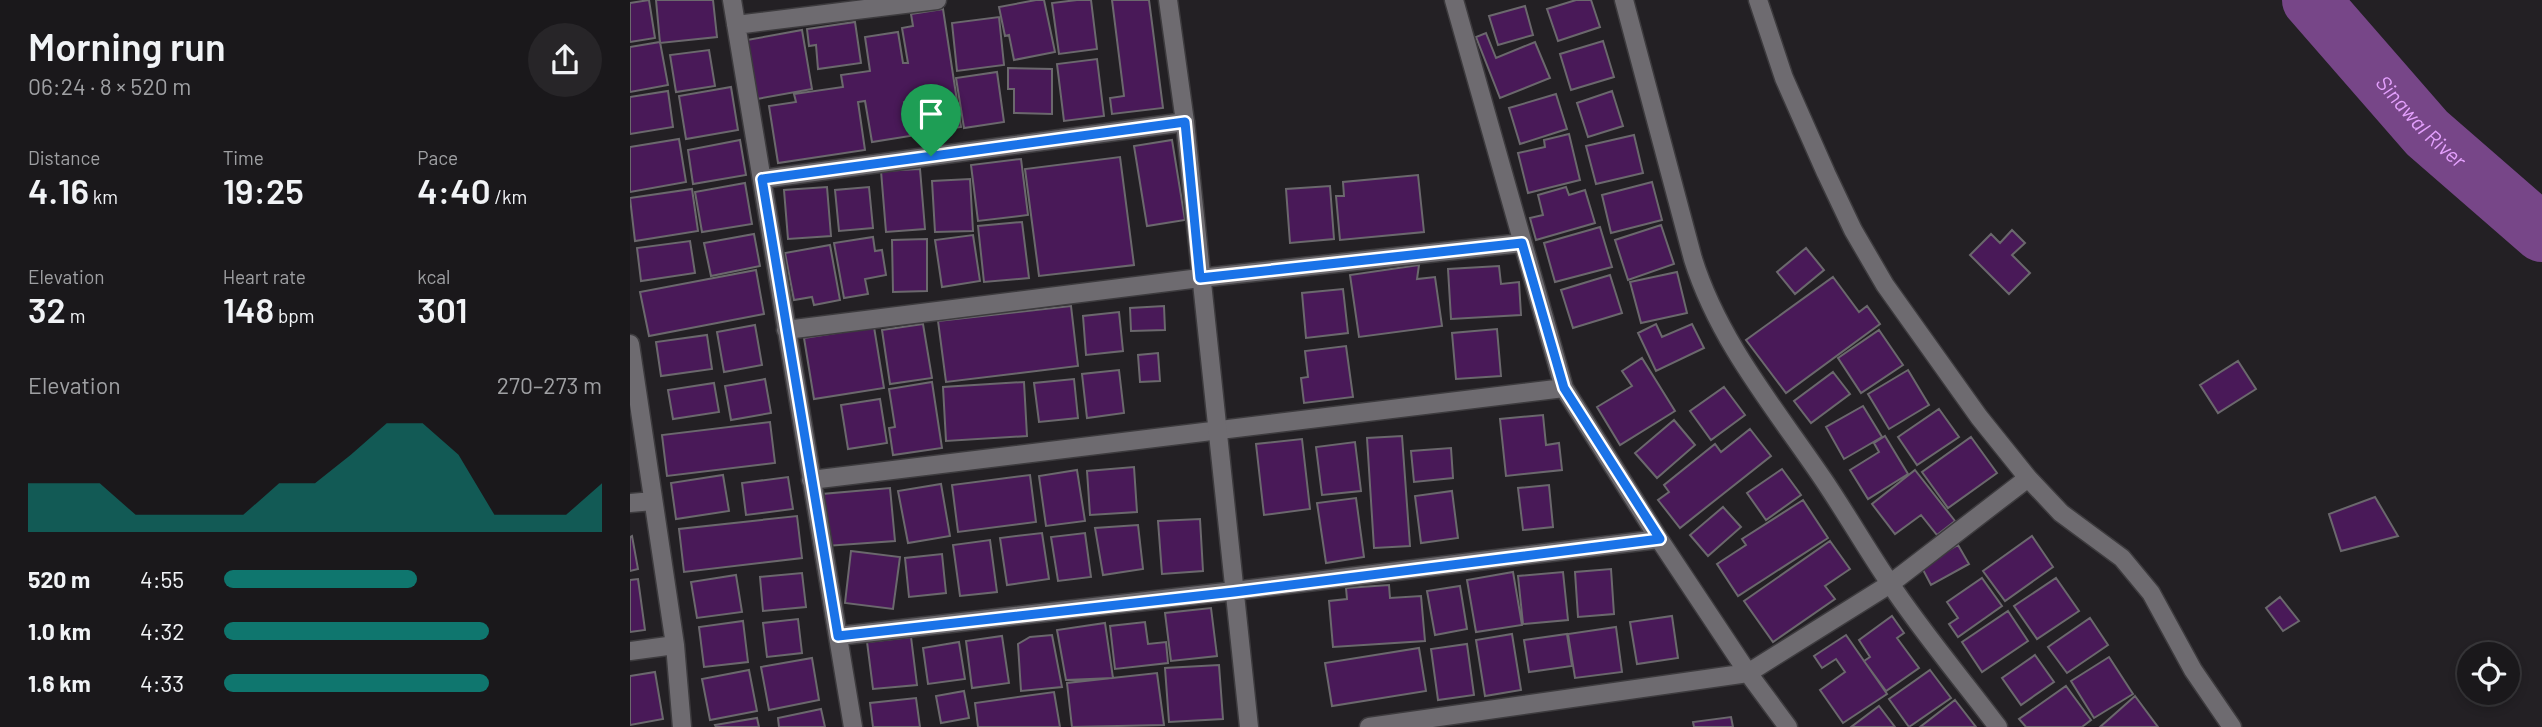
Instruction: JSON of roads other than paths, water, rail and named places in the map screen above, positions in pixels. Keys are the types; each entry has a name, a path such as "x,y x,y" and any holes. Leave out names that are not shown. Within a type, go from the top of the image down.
{"street":[{"path":"732,0 853,727"},
{"path":"736,25 937,0"},
{"path":"1168,0 1185,122 1249,727"},
{"path":"1454,0 1564,388 1748,673 1788,727"},
{"path":"1624,0 1679,211 1702,286 1725,334 1890,584 1998,727"},
{"path":"1758,0 1784,78 1853,230 1885,285 1920,338 2028,478 2061,513 2122,558 2151,593 2193,670 2232,727"},
{"path":"762,179 1185,122"},
{"path":"786,330 1200,278 1522,243"},
{"path":"630,347 675,645 682,727"},
{"path":"811,480 1564,388"},
{"path":"1369,727 1748,673 1890,584 2028,478"},
{"path":"630,503 653,501"},
{"path":"838,636 1234,592 1660,539"},
{"path":"630,651 675,645"}],"waterway":[{"name":"Sinawal River","path":"2311,0 2427,133 2542,233"}]}
